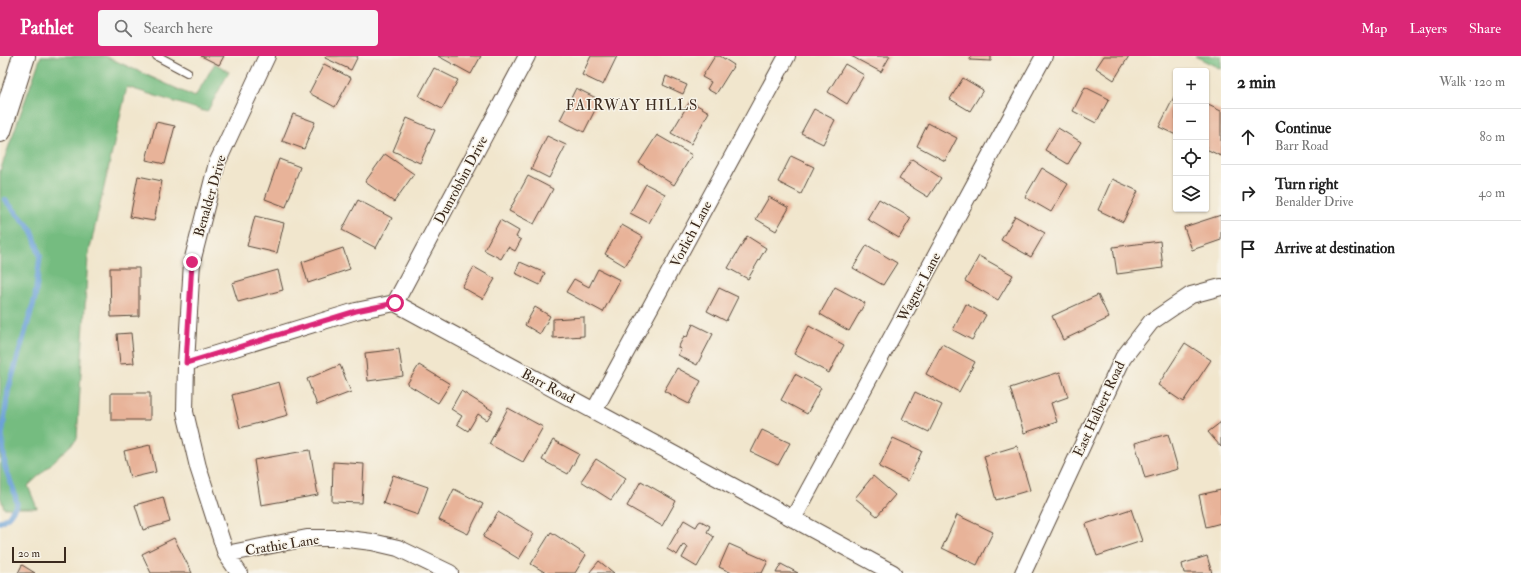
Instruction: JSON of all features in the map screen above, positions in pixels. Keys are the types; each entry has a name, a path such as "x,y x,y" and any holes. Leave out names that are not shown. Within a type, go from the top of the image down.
{"main road":[{"path":"0,131 24,56"}],"street":[{"name":"Benalder Drive","path":"239,573 226,554 198,467 185,412 186,363 192,262 217,163 267,56"},
{"name":"Dunrobbin Drive","path":"395,303 527,56"},
{"name":"Vorlich Lane","path":"594,411 787,56"},
{"name":"Wagner Lane","path":"793,519 1044,56"},
{"name":"East Halbert Road","path":"1023,573 1123,358 1151,322 1191,295 1221,287"},
{"path":"186,363 356,311 395,303"},
{"name":"Barr Road","path":"395,303 893,573"},
{"name":"Crathie Lane","path":"226,554 307,538 340,538 372,542 398,548 450,573"}],"lane":[{"path":"157,56 187,72"}],"green space":[{"path":"41,56 105,56 195,97 215,63 229,72 207,112 127,87 88,257 77,439 28,486 37,508 4,508 0,496 0,171"},
{"path":"1195,56 1221,56 1221,69"}],"building":[{"path":"201,56 224,56 219,65"},
{"path":"326,56 358,56 351,70 325,58"},
{"path":"438,56 481,56 471,74"},
{"path":"591,56 617,56 603,85 582,75"},
{"path":"715,56 720,56 734,65 716,94 707,89 711,82 702,77"},
{"path":"851,56 890,56 881,72"},
{"path":"971,56 991,56 991,61 970,60"},
{"path":"1104,56 1129,56 1114,80 1096,68"},
{"path":"324,64 351,78 335,107 309,93"},
{"path":"845,64 864,75 847,104 828,92"},
{"path":"434,68 458,80 442,109 419,96"},
{"path":"666,76 687,85 683,94 663,85"},
{"path":"963,78 983,90 970,111 950,99"},
{"path":"1085,87 1109,99 1096,123 1073,111"},
{"path":"576,88 600,100 584,132 560,120"},
{"path":"1173,99 1173,134 1159,127"},
{"path":"690,101 709,112 691,144 671,133"},
{"path":"1209,105 1221,111 1221,156 1209,150"},
{"path":"814,109 835,120 823,144 801,133"},
{"path":"293,114 315,122 304,149 282,141"},
{"path":"407,118 435,130 420,163 393,151"},
{"path":"156,122 175,126 165,164 146,160"},
{"path":"928,123 957,138 945,161 917,146"},
{"path":"1058,128 1081,142 1068,164 1045,150"},
{"path":"657,135 692,155 674,185 639,163"},
{"path":"547,136 566,145 549,178 531,169"},
{"path":"385,154 414,174 394,202 365,182"},
{"path":"791,156 814,167 801,194 778,182"},
{"path":"279,159 300,167 286,207 265,199"},
{"path":"912,159 941,178 928,197 899,179"},
{"path":"1042,168 1068,184 1051,212 1025,197"},
{"path":"138,176 162,181 154,221 130,217"},
{"path":"528,176 553,189 534,224 509,211"},
{"path":"1112,179 1138,191 1123,222 1098,210"},
{"path":"646,184 665,194 649,223 630,213"},
{"path":"769,197 789,208 776,231 756,219"},
{"path":"879,199 911,218 899,238 867,219"},
{"path":"358,200 392,218 376,248 342,230"},
{"path":"1221,215 1221,240 1192,250 1184,227"},
{"path":"255,216 284,223 277,253 247,246"},
{"path":"1015,216 1045,233 1031,257 1001,240"},
{"path":"500,220 519,231 516,237 521,240 515,251 508,247 501,259 484,250"},
{"path":"622,225 643,237 625,266 605,254"},
{"path":"747,236 766,248 748,279 728,268"},
{"path":"1160,241 1163,268 1117,274 1113,247"},
{"path":"867,245 897,263 883,285 853,268"},
{"path":"343,248 350,269 308,283 302,262"},
{"path":"979,256 1013,275 998,300 965,281"},
{"path":"520,262 545,273 540,285 515,273"},
{"path":"474,267 495,279 483,299 462,287"},
{"path":"110,268 139,268 139,316 111,317"},
{"path":"598,269 620,280 603,312 566,292 574,279 589,287"},
{"path":"278,270 283,290 238,302 232,283"},
{"path":"835,287 865,303 849,331 820,314"},
{"path":"719,288 738,297 726,321 707,311"},
{"path":"1098,295 1109,318 1063,340 1052,316"},
{"path":"966,304 986,315 972,340 953,330"},
{"path":"535,307 550,316 540,334 525,325"},
{"path":"584,317 584,336 553,338 553,319"},
{"path":"693,324 713,334 697,365 678,355 681,349 678,348 684,336 687,337"},
{"path":"809,326 844,345 829,373 794,354"},
{"path":"131,333 134,363 120,364 117,334"},
{"path":"1185,343 1211,360 1183,402 1158,385"},
{"path":"942,344 975,362 959,392 926,374"},
{"path":"399,349 403,376 368,381 365,353"},
{"path":"340,365 351,392 317,405 307,379"},
{"path":"419,365 450,384 438,403 407,384"},
{"path":"677,368 701,381 689,404 664,391"},
{"path":"1060,372 1068,397 1051,403 1057,422 1024,433 1010,388"},
{"path":"795,374 821,388 807,414 781,400"},
{"path":"279,382 288,415 240,428 232,395"},
{"path":"461,391 493,411 487,420 478,414 468,431 457,424 462,416 451,409"},
{"path":"915,392 942,405 929,432 902,419"},
{"path":"111,393 150,393 150,420 111,420"},
{"path":"508,408 543,427 523,462 489,444"},
{"path":"1221,422 1221,447 1208,432"},
{"path":"762,430 790,443 778,465 751,452"},
{"path":"1168,434 1178,469 1145,478 1135,443"},
{"path":"893,438 922,451 908,481 879,467"},
{"path":"553,440 579,454 568,474 542,460"},
{"path":"150,445 156,472 130,478 124,451"},
{"path":"1017,446 1030,490 996,500 984,456"},
{"path":"310,450 318,495 261,505 254,460"},
{"path":"596,459 626,478 611,500 581,481"},
{"path":"333,462 364,464 362,503 332,502"},
{"path":"393,475 428,487 418,515 383,503"},
{"path":"873,476 895,495 877,516 855,498"},
{"path":"641,481 676,501 662,526 627,506"},
{"path":"454,489 483,504 468,534 439,520"},
{"path":"1221,490 1221,523 1206,527 1199,495"},
{"path":"163,497 170,522 143,530 135,505"},
{"path":"1131,509 1142,541 1097,556 1086,524"},
{"path":"498,512 534,534 519,559 483,537"},
{"path":"957,515 993,532 977,565 942,548"},
{"path":"684,520 696,527 701,521 710,526 707,532 714,537 697,567 682,558 688,547 683,545 677,555 667,549"},
{"path":"551,532 586,555 575,573 546,573 531,564"},
{"path":"174,538 192,573 151,573 142,554"},
{"path":"729,544 768,561 762,573 732,573 719,567"},
{"path":"1207,556 1212,573 1184,573 1182,564"},
{"path":"599,561 614,573 589,573"},
{"path":"781,564 798,573 776,573"},
{"path":"22,565 35,573 18,573"}],"waterway":[{"path":"0,522 9,516 17,504 5,467 2,435 8,391 35,298 40,256 32,230 5,200"}],"district":[{"name":"FAIRWAY HILLS","path":"632,105"}],"route":[{"path":"192,262 186,363 356,311 395,303"}]}
